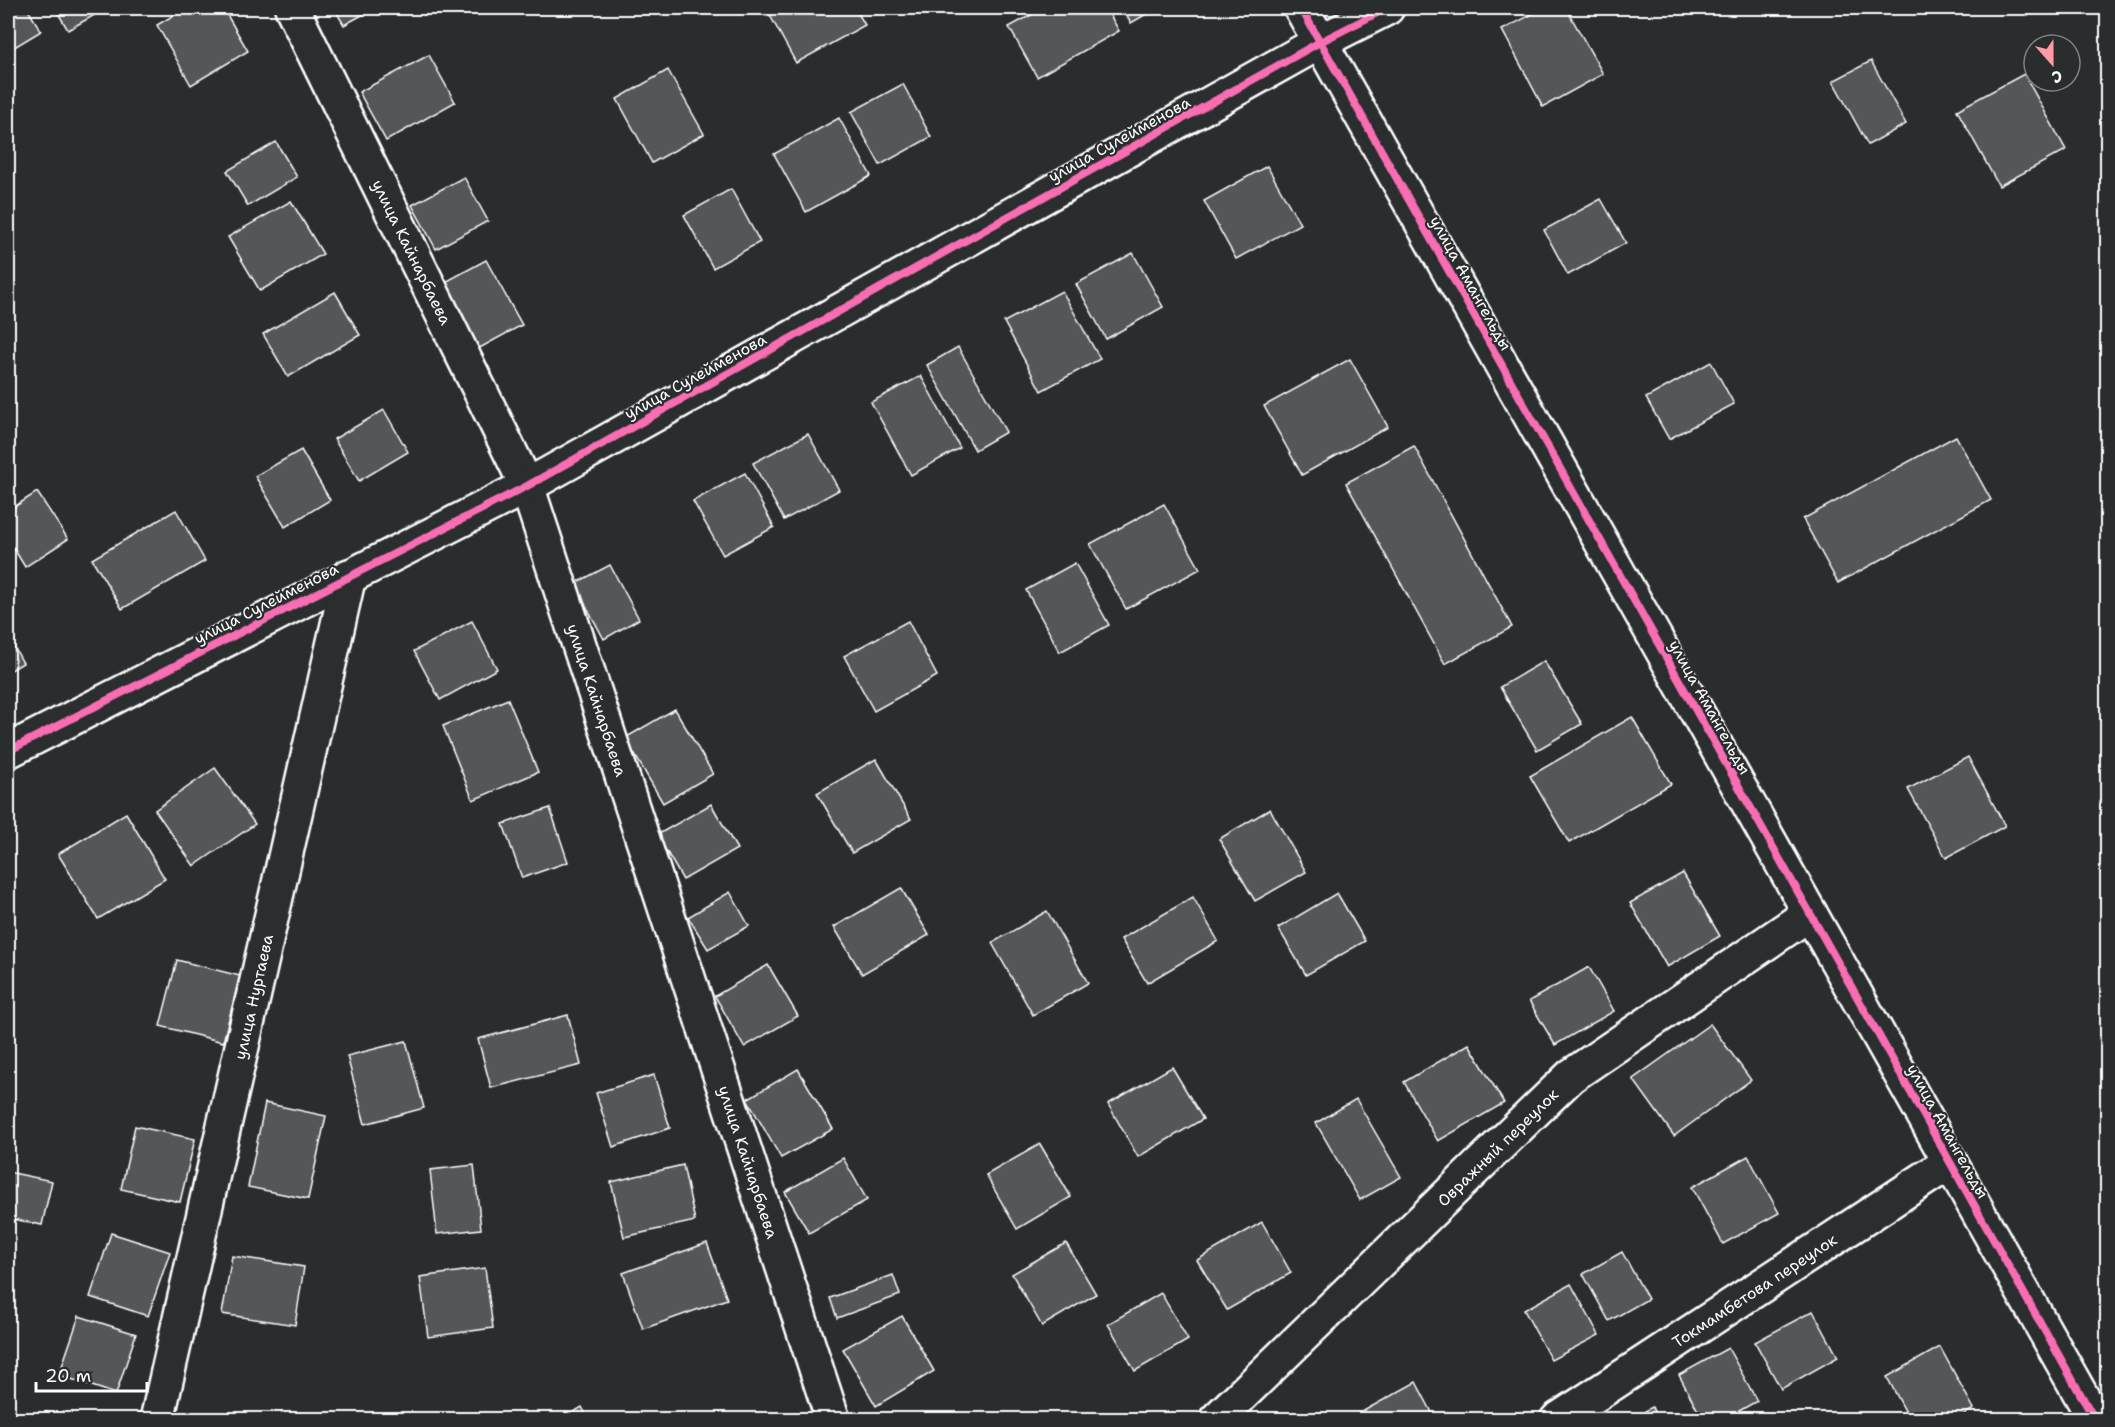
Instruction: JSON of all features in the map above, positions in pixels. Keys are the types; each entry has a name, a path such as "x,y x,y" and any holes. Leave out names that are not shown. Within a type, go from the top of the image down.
{"street":[{"name":"улица Кайнарбаева","path":"292,8 527,486 833,1419"},
{"name":"улица Амангельды","path":"1301,8 2095,1419"},
{"name":"улица Сулейменова","path":"8,751 527,486 1320,42 1387,8"},
{"name":"улица Нуртаева","path":"157,1419 350,576"},
{"name":"Овражный переулок","path":"1216,1419 1571,1076 1810,913"},
{"name":"Токмамбетова переулок","path":"1557,1419 1950,1162"}],"building":[{"path":"8,8 27,8 41,31 8,51"},
{"path":"55,8 107,8 68,30"},
{"path":"186,8 223,8 248,51 191,85 157,25"},
{"path":"334,8 375,8 344,25"},
{"path":"766,8 855,8 865,25 796,63"},
{"path":"1044,8 1106,8 1119,31 1037,77 1009,27"},
{"path":"1122,8 1157,8 1131,23"},
{"path":"1544,8 1566,8 1603,74 1543,107 1502,30"},
{"path":"429,55 455,102 386,141 359,92"},
{"path":"1871,61 1906,124 1868,145 1833,81"},
{"path":"668,70 704,134 652,163 617,99"},
{"path":"2022,75 2022,93 2034,93 2066,150 1999,186 1957,110"},
{"path":"903,84 931,137 880,165 851,112"},
{"path":"839,118 871,176 806,212 774,154"},
{"path":"276,142 297,177 248,206 227,171"},
{"path":"1267,166 1300,224 1236,259 1204,201"},
{"path":"464,177 488,221 436,249 412,205"},
{"path":"731,189 760,242 713,268 684,215"},
{"path":"1601,199 1626,243 1568,275 1544,230"},
{"path":"291,201 323,254 260,291 228,237"},
{"path":"1133,253 1163,307 1106,339 1076,284"},
{"path":"486,260 522,325 476,350 440,285"},
{"path":"1062,291 1100,359 1041,391 1004,322"},
{"path":"335,292 360,335 288,377 263,334"},
{"path":"958,347 1006,432 975,450 927,365"},
{"path":"1350,359 1388,427 1302,475 1264,406"},
{"path":"1711,362 1734,404 1669,439 1646,398"},
{"path":"921,376 960,448 911,475 871,402"},
{"path":"384,410 408,452 359,481 334,439"},
{"path":"808,434 839,490 784,520 753,463"},
{"path":"1956,436 1991,500 1838,583 1803,519"},
{"path":"1414,446 1512,627 1445,664 1346,483"},
{"path":"301,450 330,500 285,527 255,476"},
{"path":"745,473 774,527 723,555 693,501"},
{"path":"37,492 68,539 25,567 8,539 8,511"},
{"path":"1164,504 1200,569 1126,609 1090,544"},
{"path":"176,510 205,561 122,609 92,559"},
{"path":"1075,563 1109,625 1060,652 1026,590"},
{"path":"610,565 639,619 604,639 574,584"},
{"path":"472,621 497,669 440,700 414,651"},
{"path":"908,621 937,676 874,711 844,656"},
{"path":"8,636 23,663 8,672"},
{"path":"1544,661 1582,724 1537,750 1500,687"},
{"path":"508,699 538,772 473,800 443,726"},
{"path":"675,709 713,774 663,803 625,738"},
{"path":"1632,717 1671,784 1569,843 1530,776"},
{"path":"1968,757 2005,826 1946,858 1908,789"},
{"path":"876,759 911,819 852,853 817,793"},
{"path":"215,768 255,824 194,866 155,810"},
{"path":"711,804 737,849 683,880 657,835"},
{"path":"550,808 568,862 522,878 503,824"},
{"path":"1270,809 1306,872 1255,901 1219,839"},
{"path":"126,813 165,879 98,919 58,854"},
{"path":"1683,873 1720,936 1667,967 1630,903"},
{"path":"901,888 929,935 862,974 834,927"},
{"path":"730,892 749,926 708,949 688,917"},
{"path":"1337,893 1365,941 1306,975 1278,928"},
{"path":"1193,897 1218,941 1147,983 1121,939"},
{"path":"1047,911 1088,983 1033,1015 992,943"},
{"path":"177,960 240,976 223,1042 160,1026"},
{"path":"768,965 798,1016 744,1047 715,996"},
{"path":"1589,967 1614,1011 1555,1045 1529,1001"},
{"path":"568,1015 581,1065 491,1088 478,1039"},
{"path":"1710,1024 1751,1080 1674,1136 1633,1079"},
{"path":"406,1041 424,1108 365,1124 347,1056"},
{"path":"1469,1044 1504,1103 1438,1141 1404,1082"},
{"path":"1172,1067 1203,1119 1138,1157 1108,1104"},
{"path":"798,1069 833,1129 781,1158 747,1099"},
{"path":"654,1075 670,1128 613,1147 596,1093"},
{"path":"1356,1099 1401,1177 1360,1200 1316,1123"},
{"path":"265,1103 326,1116 308,1199 248,1187"},
{"path":"135,1126 195,1139 180,1202 121,1189"},
{"path":"1040,1144 1071,1197 1017,1229 986,1175"},
{"path":"1748,1156 1779,1213 1723,1244 1692,1187"},
{"path":"843,1158 867,1200 809,1233 785,1192"},
{"path":"474,1165 481,1229 437,1234 430,1170"},
{"path":"683,1165 695,1221 624,1237 611,1182"},
{"path":"8,1172 52,1181 42,1225 8,1218"},
{"path":"1262,1222 1291,1273 1227,1310 1197,1260"},
{"path":"111,1233 170,1252 148,1316 90,1297"},
{"path":"707,1243 727,1299 643,1329 623,1273"},
{"path":"1066,1243 1096,1294 1042,1326 1012,1274"},
{"path":"1622,1252 1648,1299 1609,1321 1583,1274"},
{"path":"232,1256 304,1267 295,1325 222,1314"},
{"path":"485,1268 493,1328 428,1337 420,1277"},
{"path":"893,1275 900,1295 837,1318 830,1298"},
{"path":"1571,1284 1599,1335 1551,1360 1524,1310"},
{"path":"1161,1293 1188,1340 1135,1371 1108,1324"},
{"path":"1813,1311 1838,1357 1781,1389 1755,1342"},
{"path":"79,1316 136,1334 116,1394 59,1375"},
{"path":"902,1316 934,1371 876,1406 843,1349"},
{"path":"1940,1347 1974,1409 1954,1420 1910,1420 1887,1377"},
{"path":"1728,1348 1757,1401 1723,1420 1703,1420 1679,1375"},
{"path":"1416,1382 1436,1420 1361,1420 1358,1414"},
{"path":"582,1407 589,1420 560,1420"},
{"path":"1652,1407 1658,1420 1630,1420"},
{"path":"46,1412 70,1420 44,1420"}],"cycle path":[{"path":"1301,8 2095,1420"},
{"path":"8,751 527,486 1320,42 1387,8"}]}
